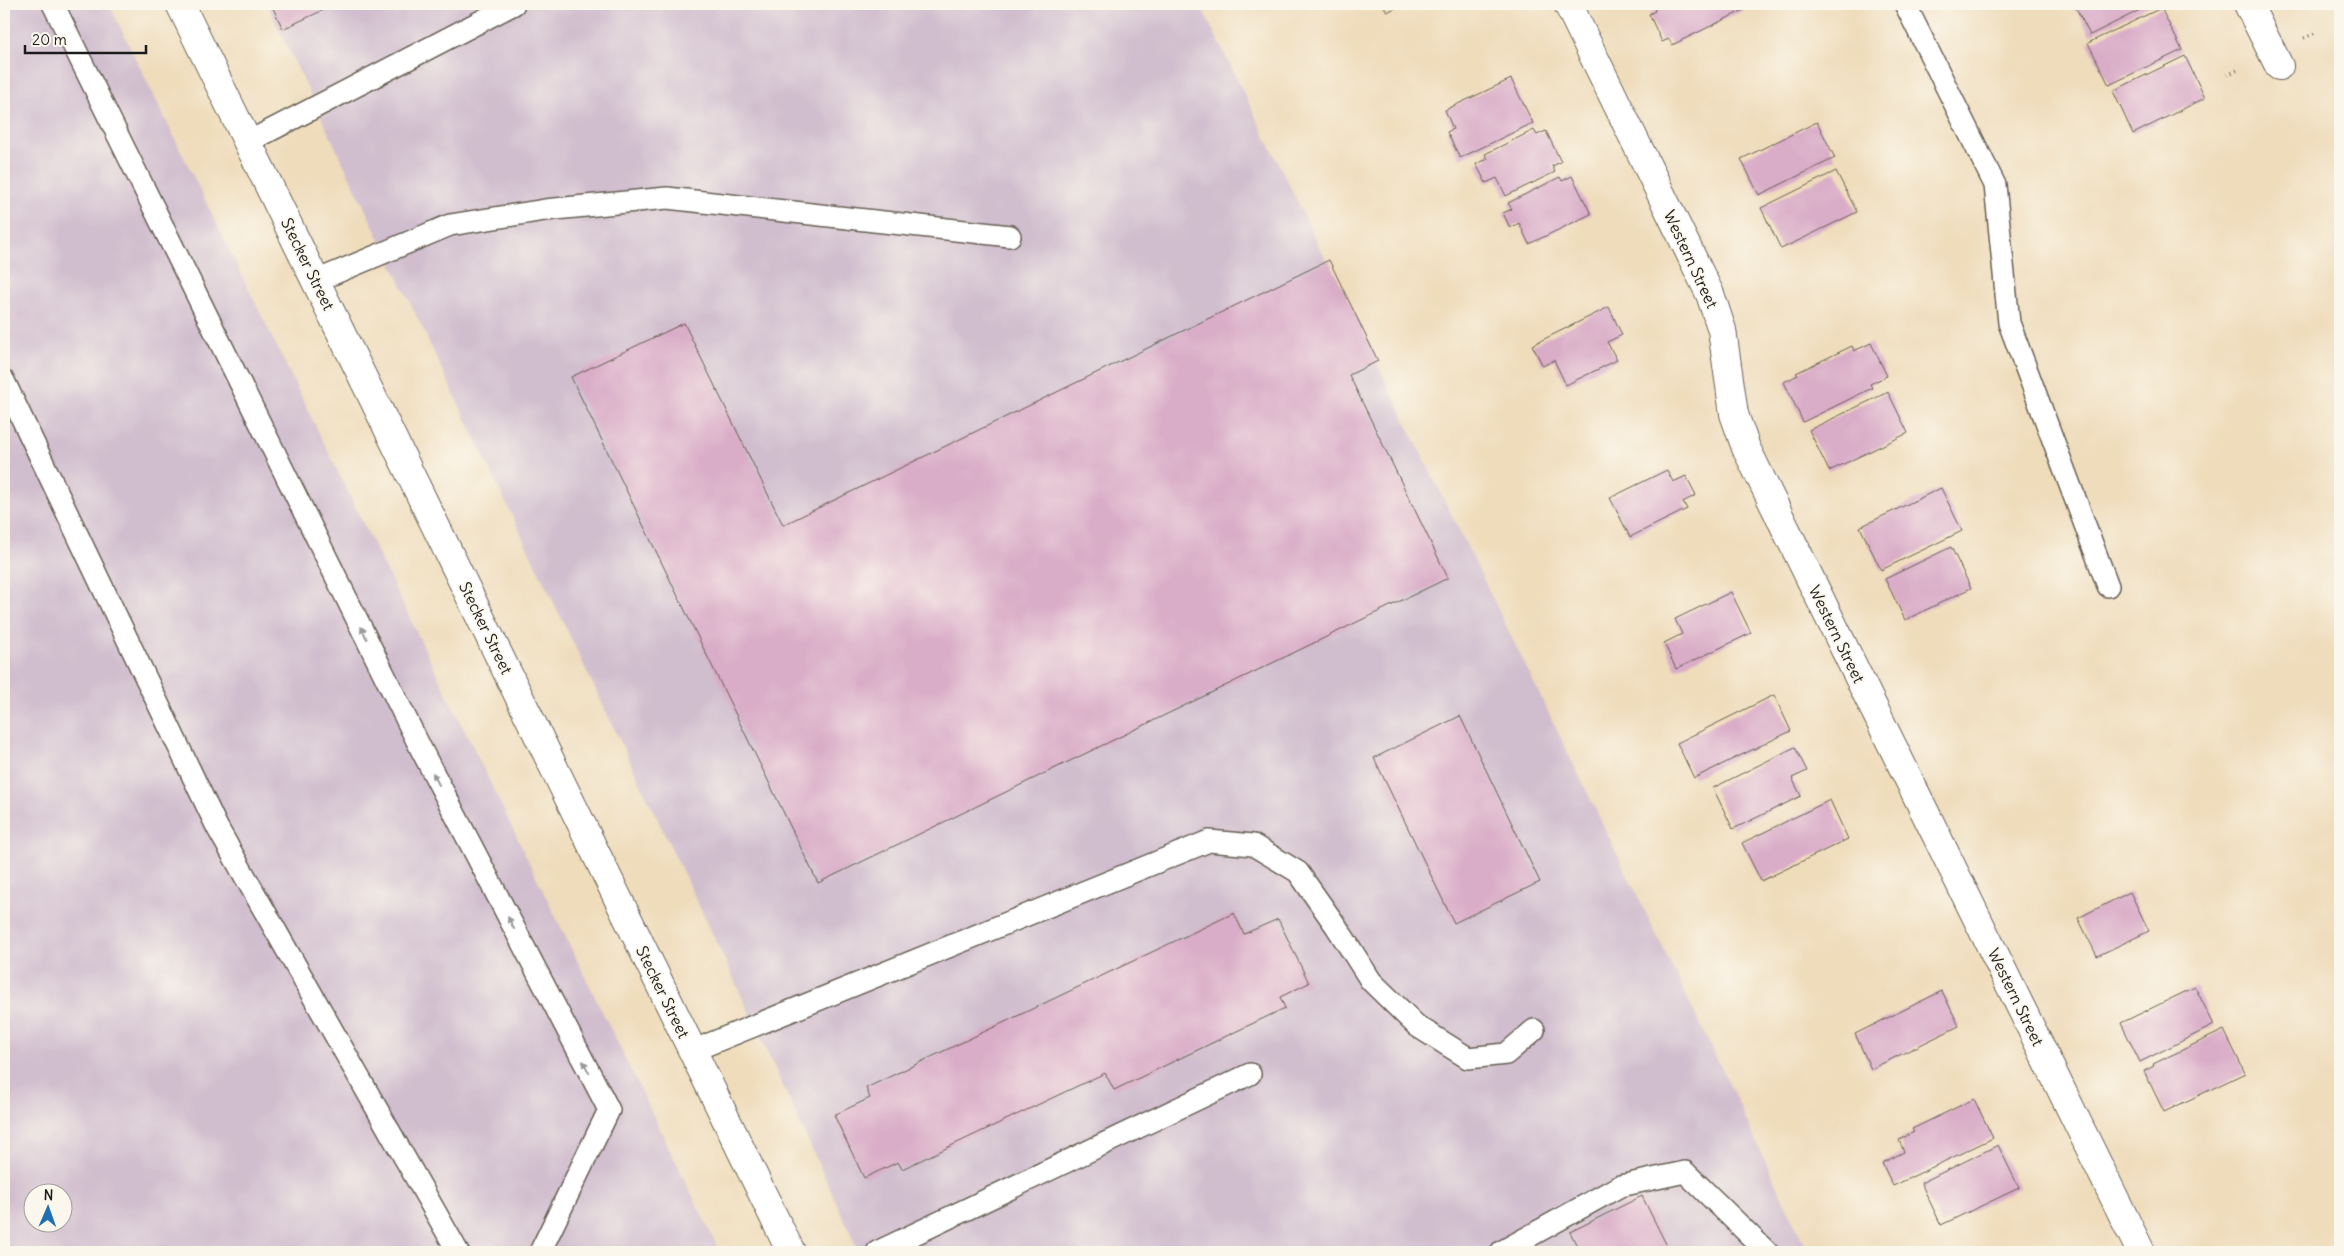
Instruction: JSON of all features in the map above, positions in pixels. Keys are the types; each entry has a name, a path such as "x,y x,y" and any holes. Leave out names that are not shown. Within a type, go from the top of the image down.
{"street":[{"name":"Stecker Street","path":"180,4 791,1252"},
{"name":"Western Street","path":"1568,4 1710,294 1722,330 1734,414 1746,448 2141,1252"},
{"path":"2248,4 2279,66"}],"lane":[{"path":"53,4 422,751 608,1110 540,1252"},
{"path":"248,142 514,4"},
{"path":"1905,4 1995,185 2009,323 2108,586"},
{"path":"316,281 450,225 545,210 667,198 1010,236"},
{"path":"4,381 216,827 458,1252"},
{"path":"692,1051 1209,841 1253,845 1298,872 1336,926 1371,981 1417,1026 1468,1058 1506,1054 1534,1030"},
{"path":"877,1252 1250,1074"},
{"path":"1501,1252 1620,1186 1685,1172 1767,1252"}],"shaded area":[{"path":"4,4 109,4 720,1252 4,1252"},
{"path":"267,4 1200,4 1495,603 1733,1092 1808,1252 859,1252 725,960"}],"building":[{"path":"271,4 336,4 283,29"},
{"path":"1383,4 1404,4 1387,12"},
{"path":"1661,4 1756,4 1672,45 1669,39 1662,42 1649,14 1655,11 1654,7"},
{"path":"2074,4 2149,4 2150,5 2090,35"},
{"path":"2161,8 2182,50 2109,85 2088,43"},
{"path":"2185,56 2205,98 2133,134 2113,91"},
{"path":"1511,79 1533,123 1460,158 1447,132 1453,129 1445,110"},
{"path":"1817,122 1835,158 1759,195 1741,159"},
{"path":"1534,130 1537,135 1546,131 1561,162 1552,166 1555,172 1506,196 1497,178 1486,183 1476,164 1488,159 1485,154"},
{"path":"1836,171 1857,212 1781,249 1761,208"},
{"path":"1572,176 1591,214 1529,244 1519,223 1510,228 1503,213 1512,209 1508,203 1560,177 1562,181"},
{"path":"1329,260 1378,361 1349,375 1448,578 818,883 571,377 684,323 783,525"},
{"path":"1609,307 1622,335 1607,342 1617,360 1566,385 1554,360 1543,366 1532,345"},
{"path":"1871,343 1887,376 1870,384 1872,388 1803,422 1784,382 1798,375 1796,373 1852,346 1854,351"},
{"path":"1888,392 1908,433 1829,471 1809,430"},
{"path":"1667,470 1673,482 1686,476 1696,495 1683,502 1687,509 1630,537 1610,498"},
{"path":"1941,488 1962,531 1881,570 1860,527"},
{"path":"1951,547 1971,588 1905,620 1885,579"},
{"path":"1731,592 1751,633 1676,669 1664,643 1682,634 1675,619"},
{"path":"1774,695 1791,731 1694,778 1677,743"},
{"path":"1460,716 1540,882 1454,923 1374,758"},
{"path":"1795,747 1807,771 1792,778 1801,796 1733,829 1713,788"},
{"path":"1830,800 1848,839 1761,881 1742,843"},
{"path":"2130,892 2149,931 2097,956 2078,918"},
{"path":"1234,913 1244,934 1278,919 1309,983 1280,997 1285,1008 1114,1090 1105,1073 902,1169 898,1162 864,1178 834,1115 870,1098 866,1088"},
{"path":"2195,987 2214,1025 2140,1062 2121,1023"},
{"path":"1942,991 1959,1026 1871,1069 1855,1034"},
{"path":"2224,1030 2245,1073 2164,1112 2144,1071 2154,1066 2153,1064"},
{"path":"1974,1099 1993,1138 1893,1186 1882,1163 1904,1152 1899,1140 1914,1132 1912,1129"},
{"path":"1998,1145 2019,1188 1941,1225 1921,1183"},
{"path":"1642,1196 1670,1252 1580,1252 1570,1232"}]}
